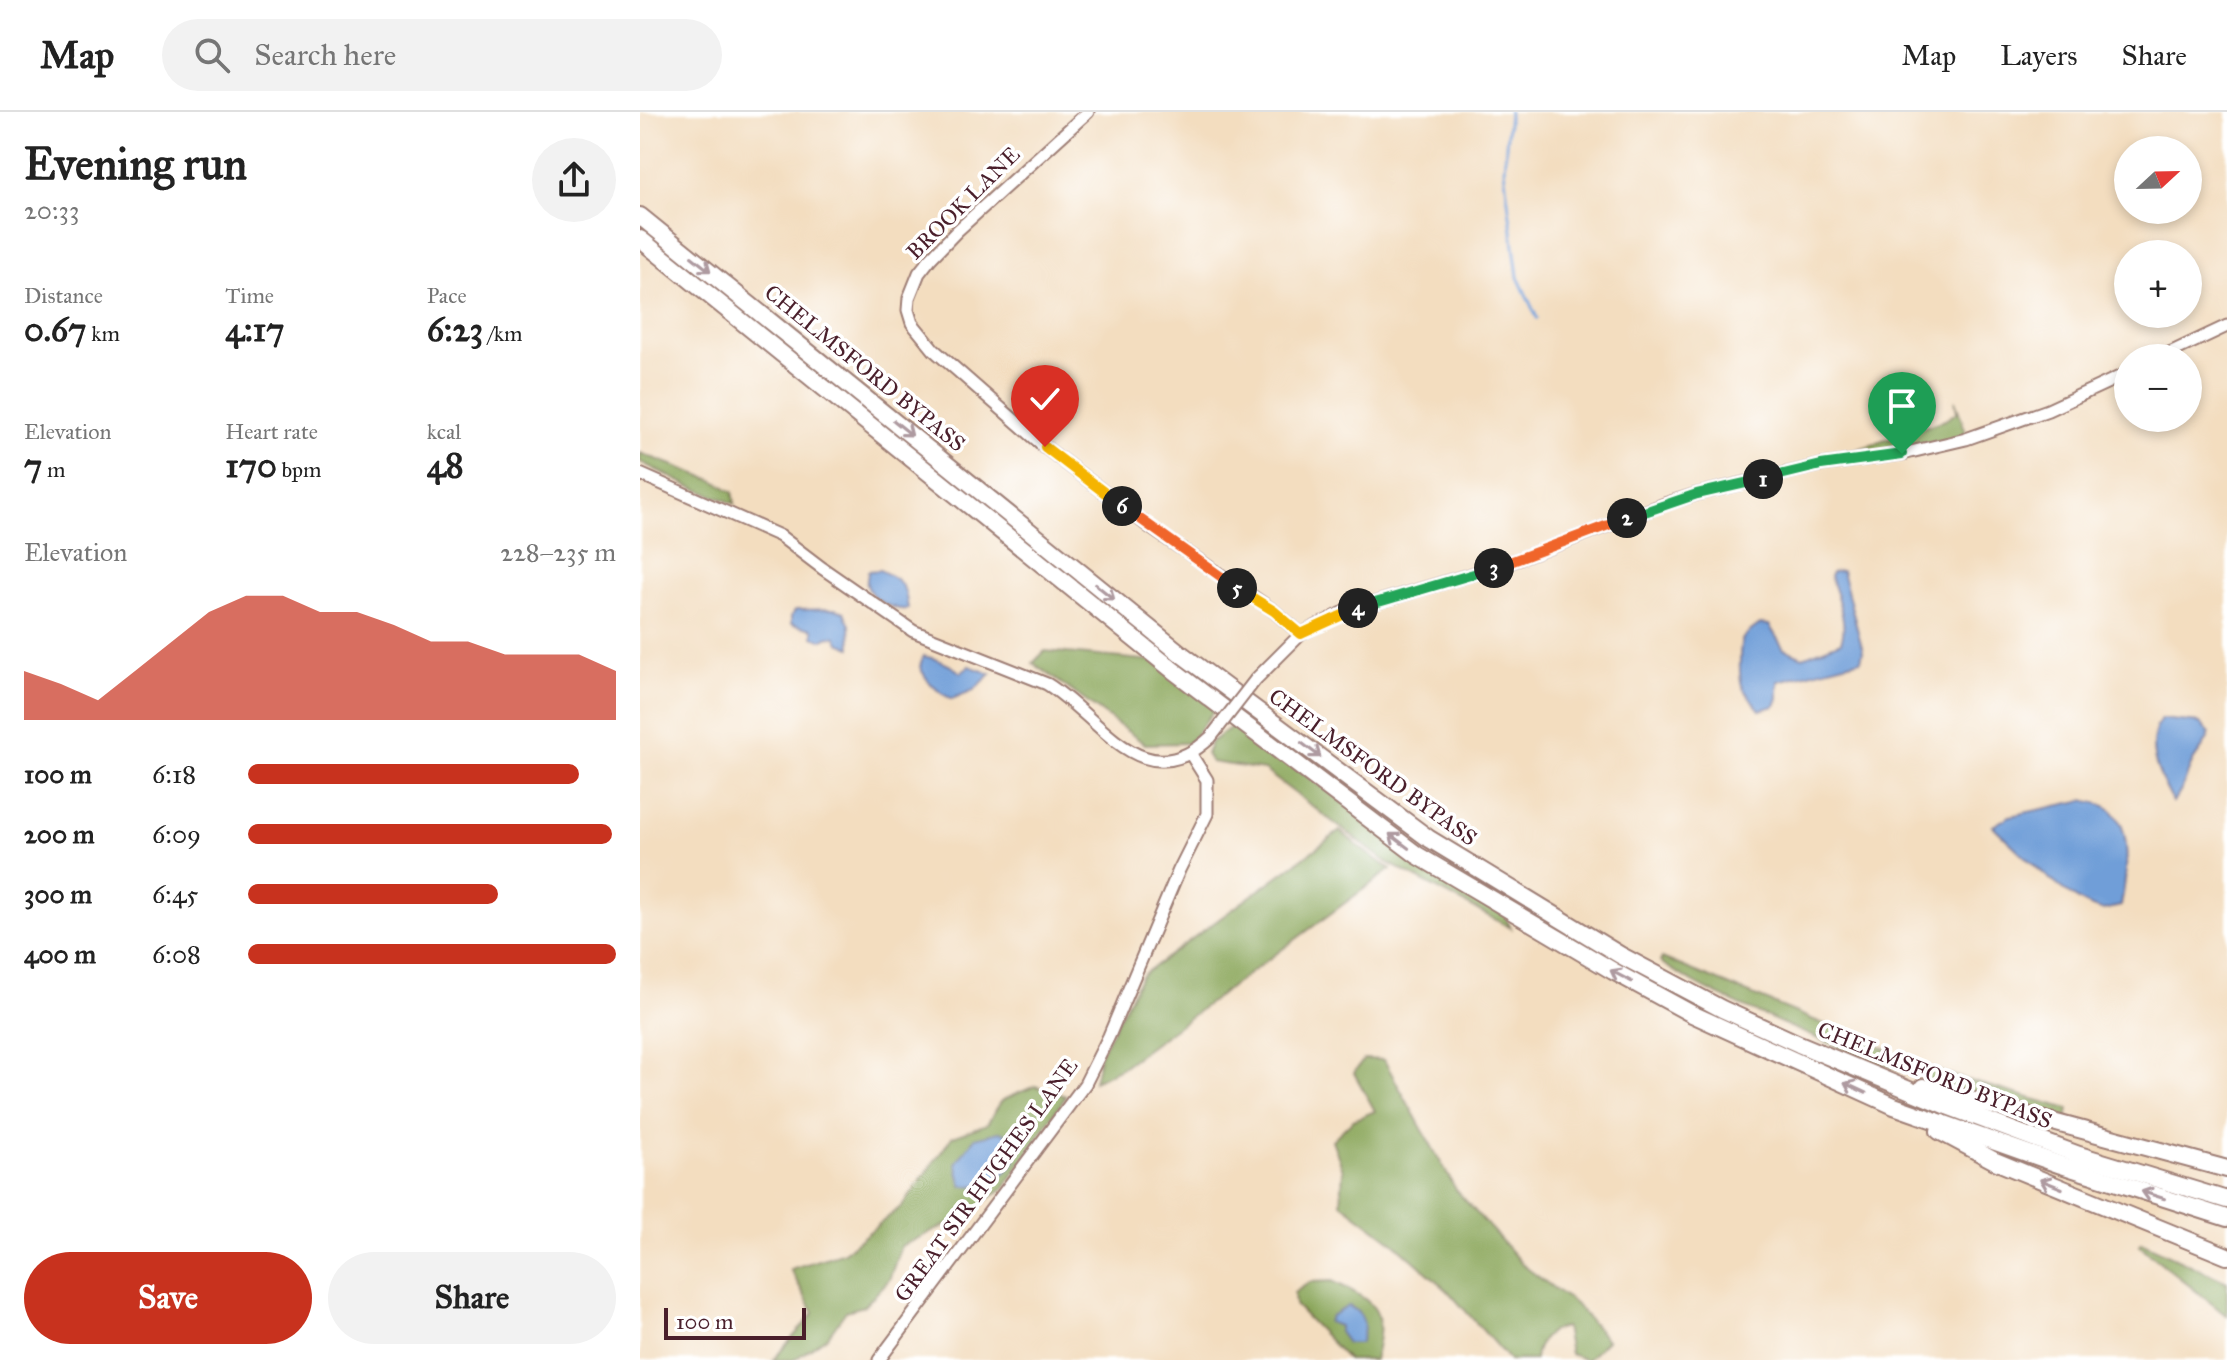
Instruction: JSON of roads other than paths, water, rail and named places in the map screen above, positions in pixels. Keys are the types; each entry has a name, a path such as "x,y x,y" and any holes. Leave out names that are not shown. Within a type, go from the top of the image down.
{"highway":[{"name":"CHELMSFORD BYPASS","path":"640,216 1180,653 1428,838 1620,955 1722,1009 1947,1106 2079,1155 2227,1200"},
{"name":"CHELMSFORD BYPASS","path":"640,239 1174,671 1417,855 1692,1014 1894,1106 2061,1165 2227,1218"},
{"path":"1874,1076 2227,1169"},
{"path":"1894,1106 1995,1161 2227,1259"}],"street":[{"name":"BROOK LANE","path":"1088,112 930,259 919,273 909,298 908,310 912,323 934,350 1045,447 1151,528 1274,611 1301,634"},
{"path":"2189,344 2227,326"},
{"path":"640,474 780,536 913,631 1047,684 1135,756 1150,761 1168,761 1190,753 1211,737 1274,658 1301,634 1347,611 1503,565 1665,504 1821,465 1902,454 1966,439 2048,410 2114,379"},
{"name":"GREAT SIR HUGHES LANE","path":"879,1360 1085,1084 1109,1036 1179,870 1207,814 1207,780 1190,753"}],"water":[{"path":"880,570 902,584 908,609 884,603 869,590 868,571"},
{"path":"1842,571 1863,651 1861,660 1778,681 1775,706 1760,710 1741,683 1741,642 1760,624 1769,625 1784,649 1803,657 1841,642 1843,618 1830,576 1833,572"},
{"path":"835,609 844,612 850,625 851,648 839,643 836,637 821,640 813,637 813,629 791,624 791,616 796,610"},
{"path":"923,656 943,662 961,673 969,666 991,674 974,690 952,699 937,690 926,677 920,667"},
{"path":"2161,719 2200,723 2210,733 2173,802 2158,772 2153,751 2153,740"},
{"path":"2084,800 2109,808 2123,828 2127,854 2121,906 2102,910 2075,898 2044,874 1993,826 2010,816"},
{"path":"999,1132 1016,1136 1017,1154 1013,1164 994,1180 962,1186 956,1163 975,1138"},
{"path":"1349,1306 1363,1321 1360,1343 1347,1343 1339,1332 1339,1326 1328,1322 1331,1316"}],"waterway":[{"path":"1509,112 1504,169 1518,277 1537,318"}]}
